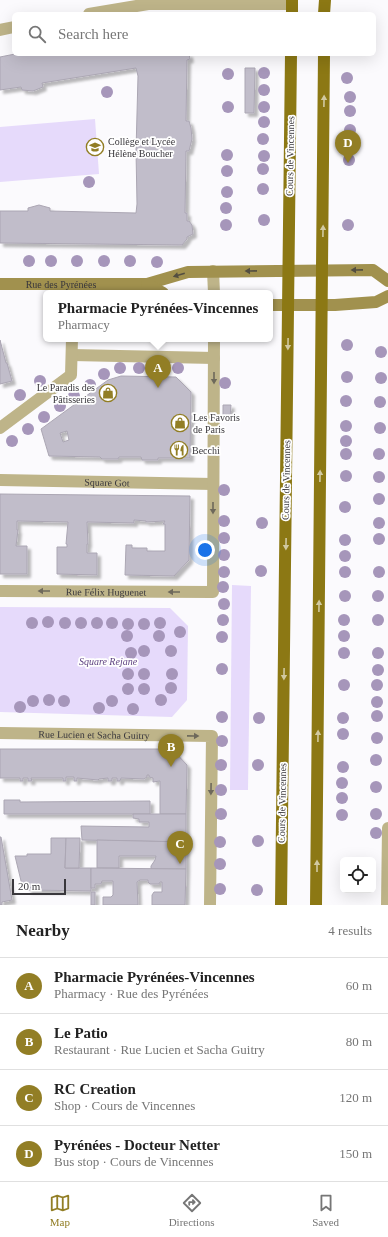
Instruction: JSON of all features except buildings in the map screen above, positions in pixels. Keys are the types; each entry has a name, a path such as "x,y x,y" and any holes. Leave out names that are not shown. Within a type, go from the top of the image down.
{"main road":[{"path":"324,0 324,12"},
{"name":"Cours de Vincennes","path":"281,905 291,56"},
{"path":"316,905 324,56"},
{"name":"Rue des Pyrénées","path":"0,284 73,288 147,284 188,272 289,270 373,270 388,281"},
{"name":"Rue des Pyrénées","path":"147,284 158,290"},
{"path":"273,305 322,305 376,302 388,296"}],"street":[{"path":"101,12 148,4 292,6"},
{"path":"0,30 12,27"},
{"path":"213,271 214,290"},
{"path":"0,428 71,375 72,342"},
{"path":"213,484 214,342"},
{"path":"72,355 214,358"},
{"name":"Square Got","path":"0,480 213,484"},
{"name":"Rue Félix Huguenet","path":"0,591 213,592 213,484"},
{"name":"Rue Lucien et Sacha Guitry","path":"0,733 212,736 210,905"},
{"path":"387,905 388,828"}],"green space":[{"path":"95,119 99,174 0,182 0,127"},
{"path":"232,585 251,586 248,790 230,790"},
{"name":"Square Rejane","path":"0,607 170,608 188,626 187,700 172,717 0,712"}],"place":[{"name":"Collège et Lycée Hélène Boucher","path":"95,147"},
{"name":"Pyrénées - Docteur Netter","path":"348,163"},
{"name":"Pharmacie Pyrénées-Vincennes","path":"158,388"},
{"name":"Le Paradis des Pâtisseries","path":"108,393"},
{"name":"Les Favoris de Paris","path":"180,423"},
{"name":"Becchi","path":"179,450"},
{"name":"Le Patio","path":"171,767"},
{"name":"RC Creation","path":"180,864"}]}
